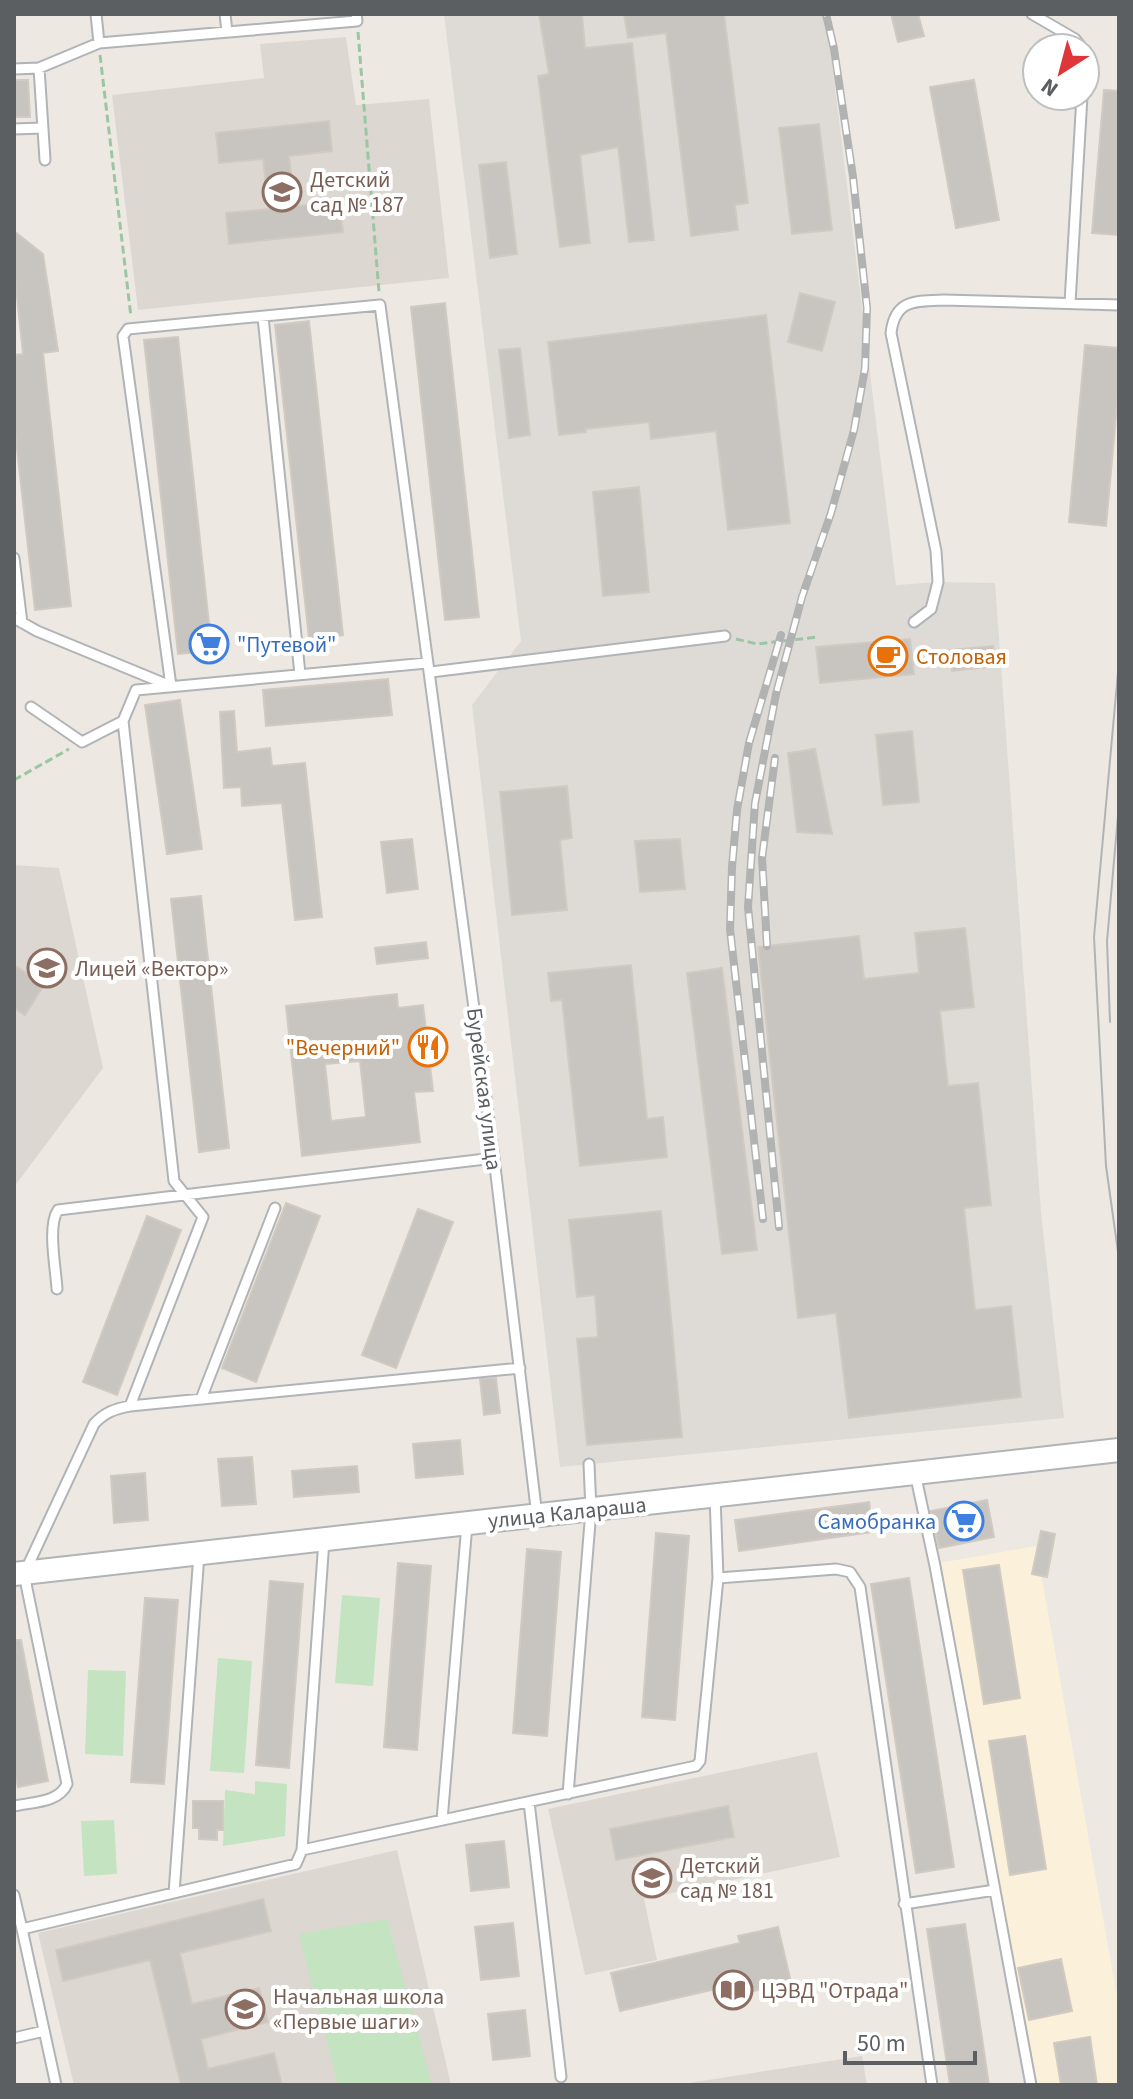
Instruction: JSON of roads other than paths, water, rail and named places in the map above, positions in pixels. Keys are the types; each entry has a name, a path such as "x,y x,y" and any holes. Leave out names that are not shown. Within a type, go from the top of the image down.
{"street":[{"name":"улица Калараша","path":"19,1574 1119,1450"}],"lane":[{"path":"96,14 99,43"},
{"path":"225,14 227,32"},
{"path":"1032,14 1063,32"},
{"path":"14,69 39,68 99,43 357,17"},
{"path":"39,68 45,160"},
{"path":"1070,303 1081,112"},
{"path":"14,129 42,128"},
{"path":"914,622 931,609 938,582 892,326 901,307 915,302 986,299 1119,305"},
{"name":"Бурейская улица","path":"263,317 380,305 494,1158 537,1516"},
{"path":"171,686 123,336 128,329 263,317 300,674"},
{"path":"14,558 18,621 171,686"},
{"path":"130,1406 203,1217 174,1181 123,721 136,690 300,674 429,667 725,636"},
{"path":"31,707 82,742 123,721"},
{"path":"57,1289 52,1228 53,1217 58,1210 494,1158"},
{"path":"201,1399 275,1208"},
{"path":"14,1806 55,1798 63,1793 67,1784 19,1574 94,1424 110,1410 520,1368"},
{"path":"568,1794 591,1510 589,1464"},
{"path":"915,1473 938,1581 1031,2085"},
{"path":"302,1850 693,1768 698,1763 718,1578 715,1496"},
{"path":"442,1820 467,1524"},
{"path":"22,1929 296,1864 302,1850 324,1540"},
{"path":"174,1893 199,1554"},
{"path":"718,1578 836,1569 850,1572 860,1587 932,2085"},
{"path":"529,1802 561,2077"},
{"path":"904,1904 995,1890"},
{"path":"14,1895 56,2085"},
{"path":"14,2038 44,2031"}],"tram line":[{"path":"1119,661 1094,937 1106,1166 1119,1259"},
{"path":"1110,1022 1107,941 1119,804"}],"railway":[{"path":"779,1227 748,907 755,803 776,694 802,597 831,513 854,430 865,368 867,308 853,177 826,14"},
{"path":"763,1219 730,929 737,810 749,743 781,635"},
{"path":"767,946 762,858 775,758"}],"place":[{"name":"Детский сад № 187","path":"282,192"},
{"name":"\"Путевой\"","path":"209,644"},
{"name":"Столовая","path":"888,656"},
{"name":"Лицей «Вектор»","path":"47,968"},
{"name":"\"Вечерний\"","path":"428,1047"},
{"name":"Самобранка","path":"964,1521"},
{"name":"Детский сад № 181","path":"652,1878"},
{"name":"ЦЭВД \"Отрада\"","path":"733,1990"},
{"name":"Начальная школа «Первые шаги»","path":"245,2009"}]}
